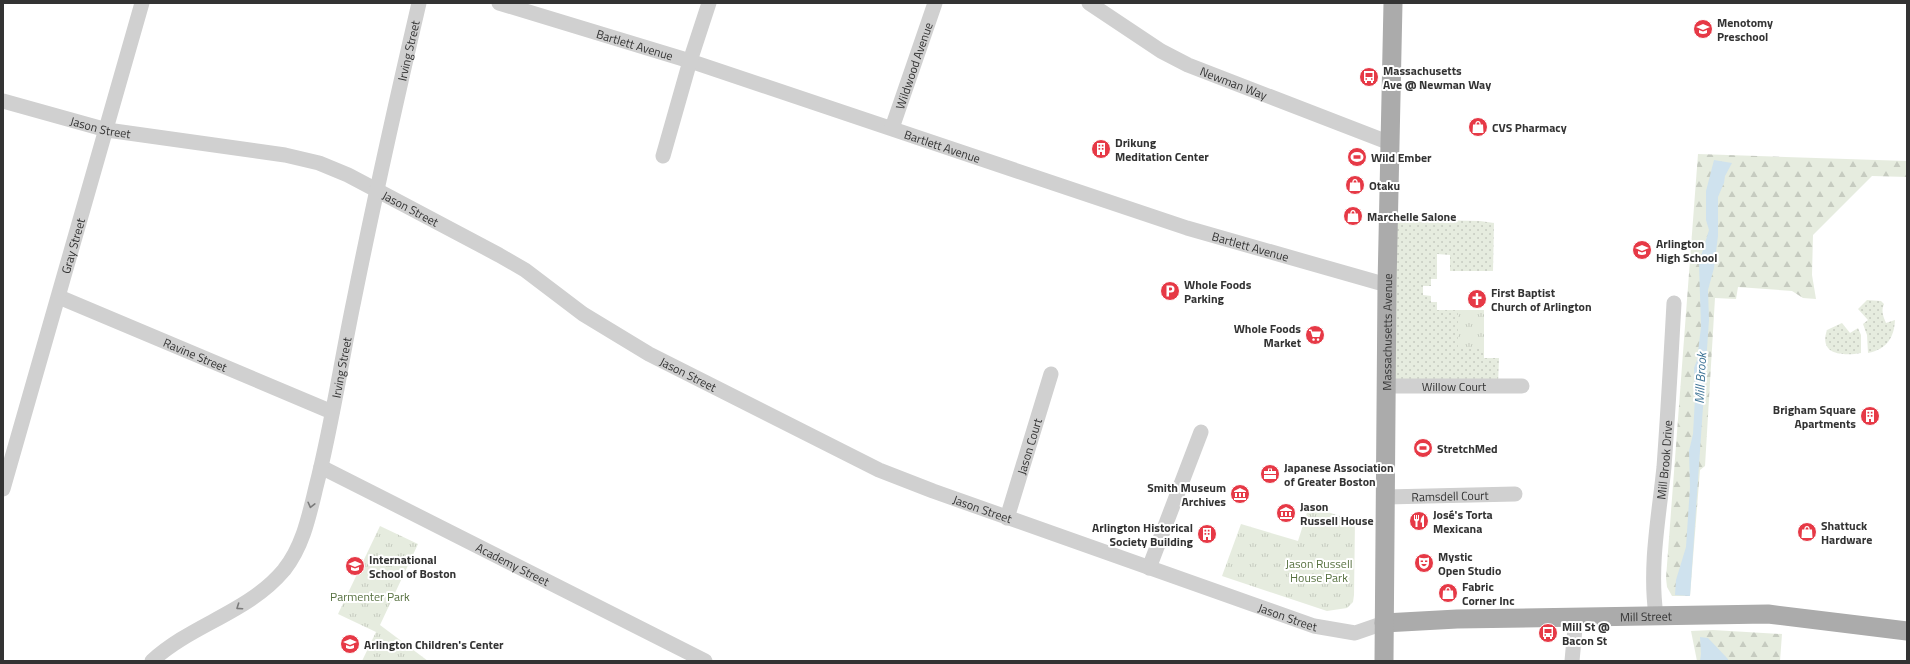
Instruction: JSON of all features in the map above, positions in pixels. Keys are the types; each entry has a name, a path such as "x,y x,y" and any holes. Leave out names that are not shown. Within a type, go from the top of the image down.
{"main road":[{"name":"Massachusetts Avenue","path":"1384,661 1387,286 1393,3"},
{"name":"Mill Street","path":"1384,623 1457,619 1768,614 1907,632"}],"street":[{"name":"Gray Street","path":"3,489 142,3"},
{"name":"Irving Street","path":"152,661 185,635 233,612 251,600 284,570 293,557 303,536 321,467 377,190 419,3"},
{"name":"Bartlett Avenue","path":"499,3 690,61 1187,228 1387,286"},
{"path":"663,156 690,61 710,3"},
{"name":"Wildwood Avenue","path":"892,128 935,3"},
{"name":"Newman Way","path":"1088,3 1155,48 1188,65 1390,143"},
{"name":"Jason Street","path":"3,101 106,130 285,155 319,163 377,190 512,263 583,314 656,357 879,470 933,492 1314,626 1355,633 1384,623"},
{"name":"Ravine Street","path":"59,297 332,412"},
{"name":"Mill Brook Drive","path":"1656,615 1654,598 1656,527 1664,469 1674,303"},
{"name":"Jason Court","path":"1007,518 1051,374"},
{"name":"Willow Court","path":"1386,386 1522,386"},
{"path":"1149,568 1200,432"},
{"name":"Academy Street","path":"321,467 705,661"},
{"name":"Ramsdell Court","path":"1386,496 1514,494"},
{"path":"1572,661 1576,617"}],"green space":[{"path":"1698,154 1907,161 1907,177 1872,176 1813,235 1812,275 1816,299 1803,298 1792,291 1738,287 1736,299 1715,298 1705,466 1700,470 1690,596 1672,596 1667,587 1666,578"},
{"path":"1388,219 1480,221 1494,223 1493,271 1450,271 1450,255 1437,254 1437,279 1431,279 1431,286 1423,286 1423,295 1431,296 1431,302 1437,302 1437,310 1458,310 1458,348 1484,348 1484,358 1499,358 1498,385 1387,386"},
{"path":"1867,300 1881,301 1884,304 1883,314 1886,323 1895,320 1893,332 1885,346 1868,353 1867,335 1863,324 1868,320 1858,309"},
{"path":"1458,310 1484,310 1484,348 1458,348"},
{"path":"1842,323 1850,333 1858,328 1861,335 1861,353 1841,354 1830,349 1826,345 1825,339 1827,330"},
{"name":"Jason Russell House Park","path":"1309,506 1355,521 1354,595 1353,602 1347,608 1327,611 1222,576 1241,524 1298,541"},
{"name":"Parmenter Park","path":"380,526 418,544 380,625 428,661 362,661 376,632 338,614"},
{"path":"1713,630 1782,634 1780,661 1697,661 1691,631"}],"water":[{"name":"Mill Brook","path":"1714,160 1732,163 1725,176 1724,183 1718,197 1718,236 1714,268 1708,290 1709,320 1690,596 1675,595 1676,580 1686,547 1690,487 1689,451 1693,434 1695,398 1694,368 1697,360 1701,327 1699,263 1709,230 1706,220 1706,191"},
{"path":"1700,637 1708,638 1729,661 1700,661"}],"place":[{"name":"Menotomy Preschool","path":"1703,29"},
{"name":"Massachusetts Ave @ Newman Way","path":"1369,77"},
{"name":"CVS Pharmacy","path":"1478,127"},
{"name":"Drikung Meditation Center","path":"1101,149"},
{"name":"Wild Ember","path":"1357,157"},
{"name":"Otaku","path":"1355,185"},
{"name":"Marchelle Salone","path":"1353,216"},
{"name":"Arlington High School","path":"1642,250"},
{"name":"Whole Foods Parking","path":"1170,291"},
{"name":"First Baptist Church of Arlington","path":"1477,299"},
{"name":"Whole Foods Market","path":"1315,335"},
{"name":"Brigham Square Apartments","path":"1870,416"},
{"name":"StretchMed","path":"1423,448"},
{"name":"Japanese Association of Greater Boston","path":"1270,474"},
{"name":"Smith Museum Archives","path":"1240,494"},
{"name":"Jason Russell House","path":"1286,513"},
{"name":"José's Torta Mexicana","path":"1419,521"},
{"name":"Shattuck Hardware","path":"1807,532"},
{"name":"Arlington Historical Society Building","path":"1207,534"},
{"name":"Mystic Open Studio","path":"1424,563"},
{"name":"International School of Boston","path":"355,566"},
{"name":"Fabric Corner Inc","path":"1448,593"},
{"name":"Mill St @ Bacon St","path":"1548,633"},
{"name":"Arlington Children's Center","path":"350,644"}]}
